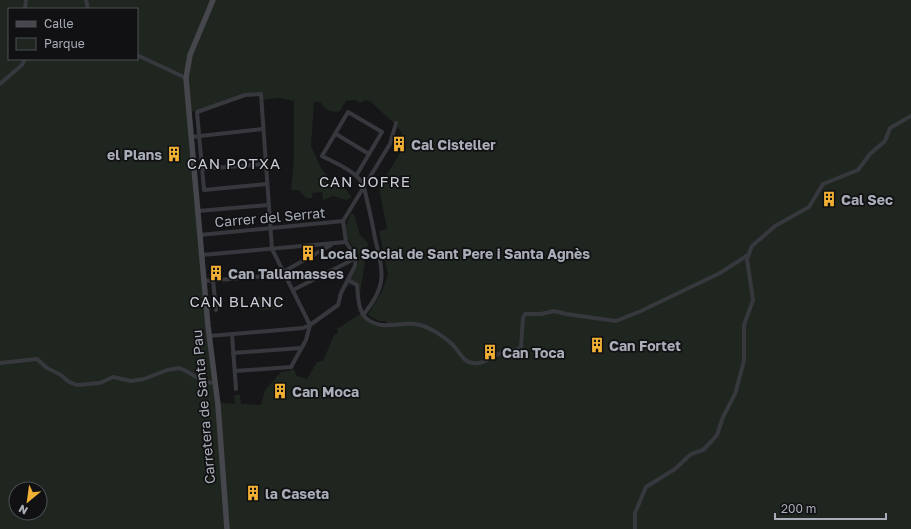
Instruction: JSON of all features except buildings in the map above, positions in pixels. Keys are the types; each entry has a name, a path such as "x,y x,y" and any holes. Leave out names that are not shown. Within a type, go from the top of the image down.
{"main road":[{"name":"Carretera de Santa Pau","path":"213,0 190,55 186,78 227,529"}],"street":[{"path":"138,55 186,78"},
{"path":"0,84 22,65 24,60"},
{"path":"235,371 291,367 301,348 310,325 272,249 261,94 245,95 198,112 204,190 267,184"},
{"path":"356,176 382,132 348,112 322,156 356,176 362,181 364,187 383,272 380,288 372,304 363,315"},
{"path":"635,529 634,519 646,486 675,469 691,454 703,450 711,442 717,435 723,417 733,398 744,361 744,325 753,300 747,266 748,254 752,246 775,226 809,208 823,184 858,170 870,154 885,141 890,128 911,116"},
{"path":"209,336 303,328 338,306 341,293 355,266 356,258 346,242 343,221 390,144 396,123"},
{"path":"191,137 263,129"},
{"path":"336,134 369,154"},
{"path":"202,169 265,164"},
{"path":"198,211 268,205"},
{"name":"Carrer del Serrat","path":"200,235 343,221"},
{"path":"202,255 346,242"},
{"path":"204,281 268,276 333,244"},
{"path":"348,280 357,285 360,306 366,319 377,324 391,327 410,323 428,328 453,344 464,359 472,363 479,363 500,353 517,350 521,347 523,318 528,312 541,314 554,311 616,321 641,312 720,273 748,254"},
{"path":"293,290 356,258"},
{"path":"213,280 216,310"},
{"path":"232,334 236,389"},
{"path":"233,353 301,348"},
{"path":"0,363 37,359 69,382 77,385 100,383 113,377 131,381 144,379 167,370 178,368 205,382 215,384"}],"green space":[{"path":"0,0 911,0 911,529 0,529","holes":["246,93 262,95 262,100 280,98 294,101 294,159 291,190 299,190 306,198 312,198 312,193 322,192 323,200 333,196 346,200 352,197 342,185 328,177 321,168 311,146 314,102 320,102 328,110 337,112 340,111 346,101 355,100 360,103 366,100 371,102 395,124 401,132 403,148 379,188 387,229 379,231 388,275 382,291 368,315 379,321 386,321 386,325 369,320 361,308 359,299 368,243 360,235 354,214 351,213 346,226 347,238 358,254 359,261 347,287 351,284 356,287 360,314 337,329 338,333 334,335 323,361 317,362 307,379 297,376 293,368 289,371 281,372 265,390 261,405 241,404 240,395 234,395 235,404 215,402 189,113"]},
{"path":"258,297 282,297 282,309 259,310"}],"place":[{"name":"Cal Cisteller","path":"399,144"},
{"name":"el Plans","path":"174,154"},
{"name":"Cal Sec","path":"829,199"},
{"name":"Local Social de Sant Pere i Santa Agnès","path":"308,253"},
{"name":"Can Tallamasses","path":"216,273"},
{"name":"Can Fortet","path":"597,345"},
{"name":"Can Toca","path":"490,352"},
{"name":"Can Moca","path":"280,391"},
{"name":"la Caseta","path":"253,493"}],"district":[{"name":"CAN POTXA","path":"234,163"},
{"name":"CAN JOFRE","path":"365,181"},
{"name":"CAN BLANC","path":"237,301"}]}
